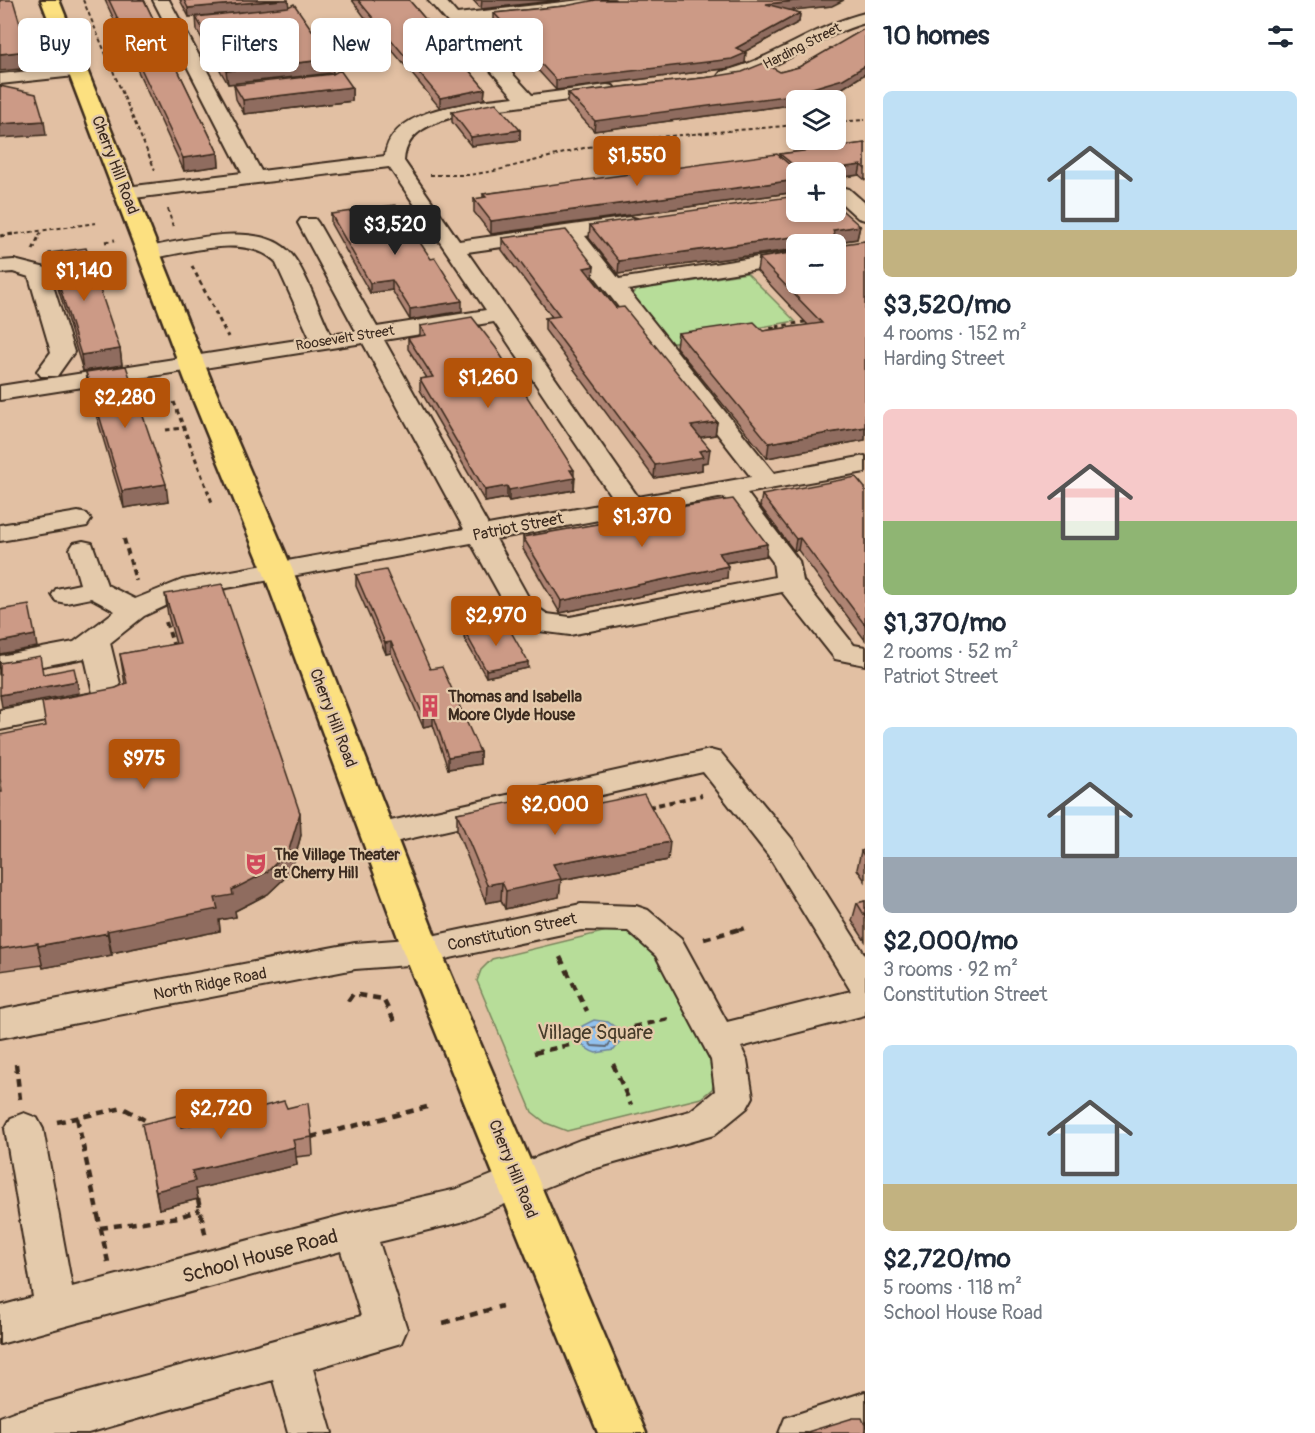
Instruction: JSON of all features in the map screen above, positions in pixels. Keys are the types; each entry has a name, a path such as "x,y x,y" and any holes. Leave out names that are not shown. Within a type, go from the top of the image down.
{"main road":[{"name":"Cherry Hill Road","path":"50,0 57,18"},
{"name":"Cherry Hill Road","path":"78,72 190,362 278,571 422,951 622,1433"}],"street":[{"path":"161,0 170,18"},
{"path":"436,0 452,18"},
{"path":"472,18 564,8 606,0"},
{"name":"Harding Street","path":"714,77 757,69 835,29 865,18"},
{"path":"188,23 197,22"},
{"path":"188,51 254,177"},
{"path":"8,78 68,72"},
{"path":"501,72 526,99"},
{"path":"0,94 15,90 18,86 8,78"},
{"path":"621,88 462,109 412,127 399,137 393,148 400,169 631,506"},
{"path":"211,94 233,92"},
{"path":"126,192 254,177 400,169"},
{"path":"846,193 865,190"},
{"path":"846,200 865,214"},
{"path":"455,248 654,220"},
{"path":"308,223 521,609 539,622 570,626 789,582"},
{"path":"571,232 767,481"},
{"path":"149,253 246,241 274,248 284,258 323,342"},
{"path":"614,286 786,259"},
{"path":"0,267 14,266 38,273 63,352 49,371"},
{"name":"Roosevelt Street","path":"0,393 500,315"},
{"name":"Patriot Street","path":"0,665 83,649 95,641 136,597 865,464"},
{"path":"730,488 786,561 789,582 845,653 865,656"},
{"path":"0,533 78,520"},
{"path":"83,549 95,589"},
{"path":"66,595 95,589 136,597"},
{"path":"0,720 109,700 95,641"},
{"path":"377,835 710,760 780,848 863,1002 718,1039"},
{"name":"Constitution Street","path":"422,951 581,917 636,919 669,947 729,1060 734,1097 701,1125 580,1156 518,1183"},
{"name":"North Ridge Road","path":"0,1024 355,956 422,951"},
{"path":"24,1129 56,1310"},
{"name":"School House Road","path":"0,1325 355,1230 461,1205 518,1183"},
{"path":"13,1433 386,1329 355,1230"},
{"path":"288,1356 309,1433"},
{"path":"801,1433 865,1413"}],"path":[{"path":"82,0 171,208 166,211 237,355"},
{"path":"846,121 865,120"},
{"path":"400,169 494,171 588,147 659,137 786,126"},
{"path":"0,236 96,223"},
{"path":"33,251 41,232"},
{"path":"770,341 762,332 813,320"},
{"path":"807,328 815,325"},
{"path":"772,328 780,329 790,335"},
{"path":"172,395 213,505"},
{"path":"166,430 184,428"},
{"path":"124,539 136,597"},
{"path":"166,610 166,621 174,647 180,650"},
{"path":"641,808 710,794"},
{"path":"704,939 745,928"},
{"path":"560,957 587,1011"},
{"path":"348,1001 352,994 383,999 396,1024"},
{"path":"633,1027 683,1016"},
{"path":"534,1053 569,1044"},
{"path":"613,1064 630,1105"},
{"path":"311,1137 427,1107"},
{"path":"24,1129 123,1108 137,1113 158,1128"},
{"path":"77,1118 109,1265"},
{"path":"168,1126 195,1122 199,1131"},
{"path":"198,1199 206,1239"},
{"path":"100,1228 178,1217 200,1210"},
{"path":"444,1323 502,1306"}],"green space":[{"path":"747,273 795,321 668,344 634,301 633,294 637,290"},
{"name":"Village Square","path":"615,929 630,932 647,940 718,1075 712,1089 701,1098 567,1131 546,1123 532,1112 477,981 481,970 492,959"}],"water":[{"path":"594,1020 608,1022 619,1030 621,1041 614,1050 596,1053 587,1049 582,1043 579,1035 582,1026"}],"building":[{"path":"0,0 13,0 18,18 18,52 0,54"},
{"path":"109,0 144,0 153,18 117,18"},
{"path":"184,0 281,0 188,8"},
{"path":"358,0 409,0 424,18 403,18 403,54 391,39 391,18 373,18"},
{"path":"596,0 805,0 766,4 800,13 736,48 746,53 732,59 556,80 543,66 543,18 499,18 494,13 565,6"},
{"path":"294,4 311,29 311,61 299,63 299,18 200,18 200,24 196,17 288,7"},
{"path":"865,30 865,66 843,79 805,90 786,90 785,96 595,121 568,93 711,77 742,72 764,63 780,72 799,67"},
{"path":"143,72 179,72 218,153 183,158"},
{"path":"341,72 352,87 243,100 234,85"},
{"path":"418,72 470,72 485,89 440,98"},
{"path":"0,86 36,94 44,121 0,124"},
{"path":"496,103 520,130 471,137 452,112"},
{"path":"865,143 865,169 861,165 846,167 846,162 790,162 780,154 811,150 846,150 846,145"},
{"path":"777,154 786,162 786,181 491,221 474,199 486,197 483,194"},
{"path":"786,197 786,222 846,222 846,214 860,226 833,230 834,234 786,234 786,238 619,261 590,225"},
{"path":"395,205 431,259 435,258 462,301 410,309 392,280 370,283 331,214"},
{"path":"566,230 594,266 584,268 616,308 624,307 717,422 691,426 710,449 699,451 703,457 655,465 545,318 560,316 502,238"},
{"path":"865,241 865,427 769,443 678,333 754,322 763,331 822,323 794,294 846,294 846,244"},
{"path":"86,248 120,349 81,355 49,253"},
{"path":"786,254 786,286 759,258"},
{"path":"472,317 496,348 574,470 570,470 575,478 509,490 507,486 485,490 420,379 433,377 408,338 426,335 420,326"},
{"path":"126,366 166,484 122,491 86,372"},
{"path":"856,477 865,488 865,625 800,538 796,539 762,495"},
{"path":"733,499 767,544 719,553 728,566 561,601 523,537 660,513 658,510"},
{"path":"386,570 430,669 442,667 480,752 448,757 433,713 423,715 391,642 385,643 356,575"},
{"path":"222,584 300,813 289,850 267,872 232,890 233,895 215,898 218,909 38,946 38,943 0,949 0,792 2,792 0,735 46,726 42,702 116,688 127,683 120,654 180,643 165,594"},
{"path":"29,605 35,635 0,642 0,610"},
{"path":"506,623 528,662 486,670 465,632"},
{"path":"40,656 43,674 74,668 77,681 0,695 0,663"},
{"path":"644,794 670,842 553,864 561,879 506,891 502,882 487,885 457,813 512,802 513,805 538,800 540,805 590,795 595,804"},
{"path":"865,901 865,916 857,903"},
{"path":"284,1101 287,1108 308,1103 312,1137 293,1140 295,1147 192,1171 195,1181 156,1191 142,1124 180,1115 182,1127"},
{"path":"853,1418 862,1418 865,1433 804,1433"}],"place":[{"name":"Thomas and Isabella Moore Clyde House","path":"430,706"},
{"name":"The Village Theater at Cherry Hill","path":"256,864"}]}
